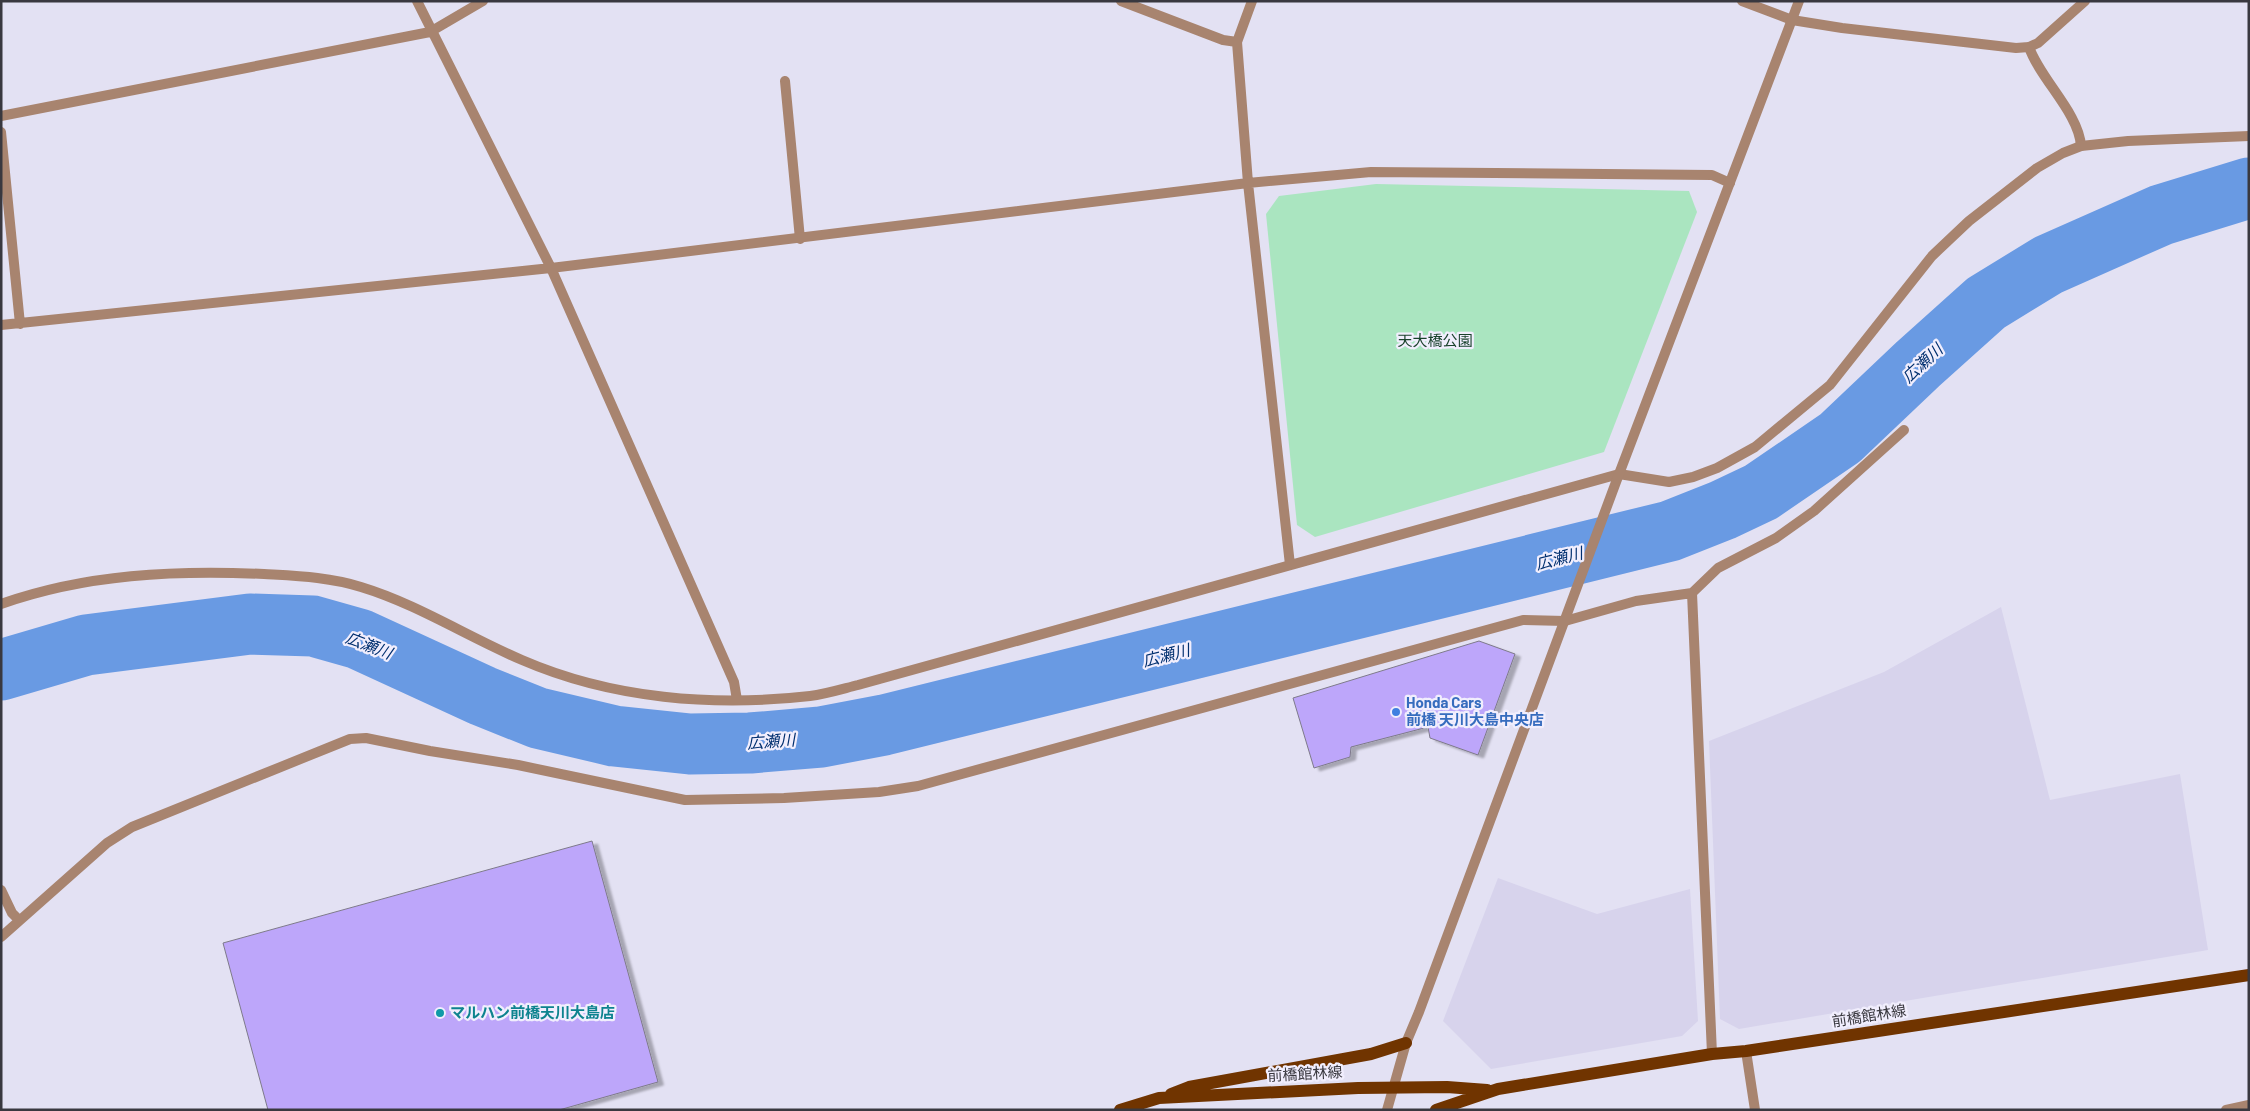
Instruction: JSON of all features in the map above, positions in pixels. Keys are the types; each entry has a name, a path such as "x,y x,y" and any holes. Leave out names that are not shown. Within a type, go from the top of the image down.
{"main road":[{"name":"前橋館林線","path":"1436,1110 1494,1090 1712,1054 1746,1051 2249,975"},
{"path":"1159,1098 1189,1087 1371,1054 1406,1043"},
{"name":"前橋館林線","path":"1120,1110 1159,1098 1358,1088 1447,1087 1494,1090"}],"street":[{"path":"417,1 430,32 550,268 734,682 737,700"},
{"path":"1,116 430,32 483,1"},
{"path":"1121,1 1223,40 1237,42"},
{"path":"1252,1 1237,42 1248,183 1290,565"},
{"path":"1742,1 1792,20 1842,28 2016,48 2029,47 2038,43 2084,1"},
{"path":"1387,1110 1406,1043 1574,593 1799,1"},
{"path":"2029,47 2033,59 2074,122 2081,136 2081,146"},
{"path":"785,81 800,239"},
{"path":"1,132 20,324"},
{"path":"1,604 28,594 125,576 168,572 229,573 329,579 360,586 388,597 524,661 599,685 653,695 737,700 812,696 858,685 1619,474 1669,482 1717,468 1755,447 1830,385 1932,256 1969,221 2037,168 2081,146 2128,141 2249,136"},
{"path":"1,325 550,268 1248,183 1371,172 1712,176 1730,183"},
{"path":"1,937 107,843 132,827 350,740 366,738 430,752 518,765 685,800 784,798 879,792 918,786 1523,620 1565,621 1636,601 1692,593 1718,568 1776,538 1814,510 1904,430"},
{"path":"1692,593 1712,1054"},
{"path":"1,890 12,913 20,920"},
{"path":"1746,1051 1755,1110"},
{"path":"2226,1110 2249,1105"}],"shaded area":[{"path":"2001,607 2050,800 2180,774 2208,950 1739,1029 1720,1019 1709,741 1884,672"},
{"path":"1498,878 1597,914 1690,889 1698,1021 1682,1036 1491,1069 1443,1021"}],"green space":[{"name":"天大橋公園","path":"1376,184 1689,191 1697,212 1604,452 1315,537 1297,525 1266,214 1279,196"}],"building":[{"name":"Honda Cars 前橋 天川大島中央店","path":"1479,641 1515,654 1478,755 1430,738 1428,727 1351,747 1350,757 1314,768 1293,698"},
{"name":"マルハン前橋天川大島店","path":"592,841 658,1082 559,1110 268,1110 223,943"}],"waterway":[{"name":"広瀬川","path":"1,670 86,645 250,624 313,626 359,639 483,696 538,718 614,736 690,744 750,743 821,737 884,725 1670,531 1723,510 1761,492 1840,438 1986,303 2048,265 2161,215 2249,188"}],"place":[{"name":"Honda Cars 前橋 天川大島中央店","path":"1396,712"},
{"name":"マルハン前橋天川大島店","path":"440,1013"}]}
